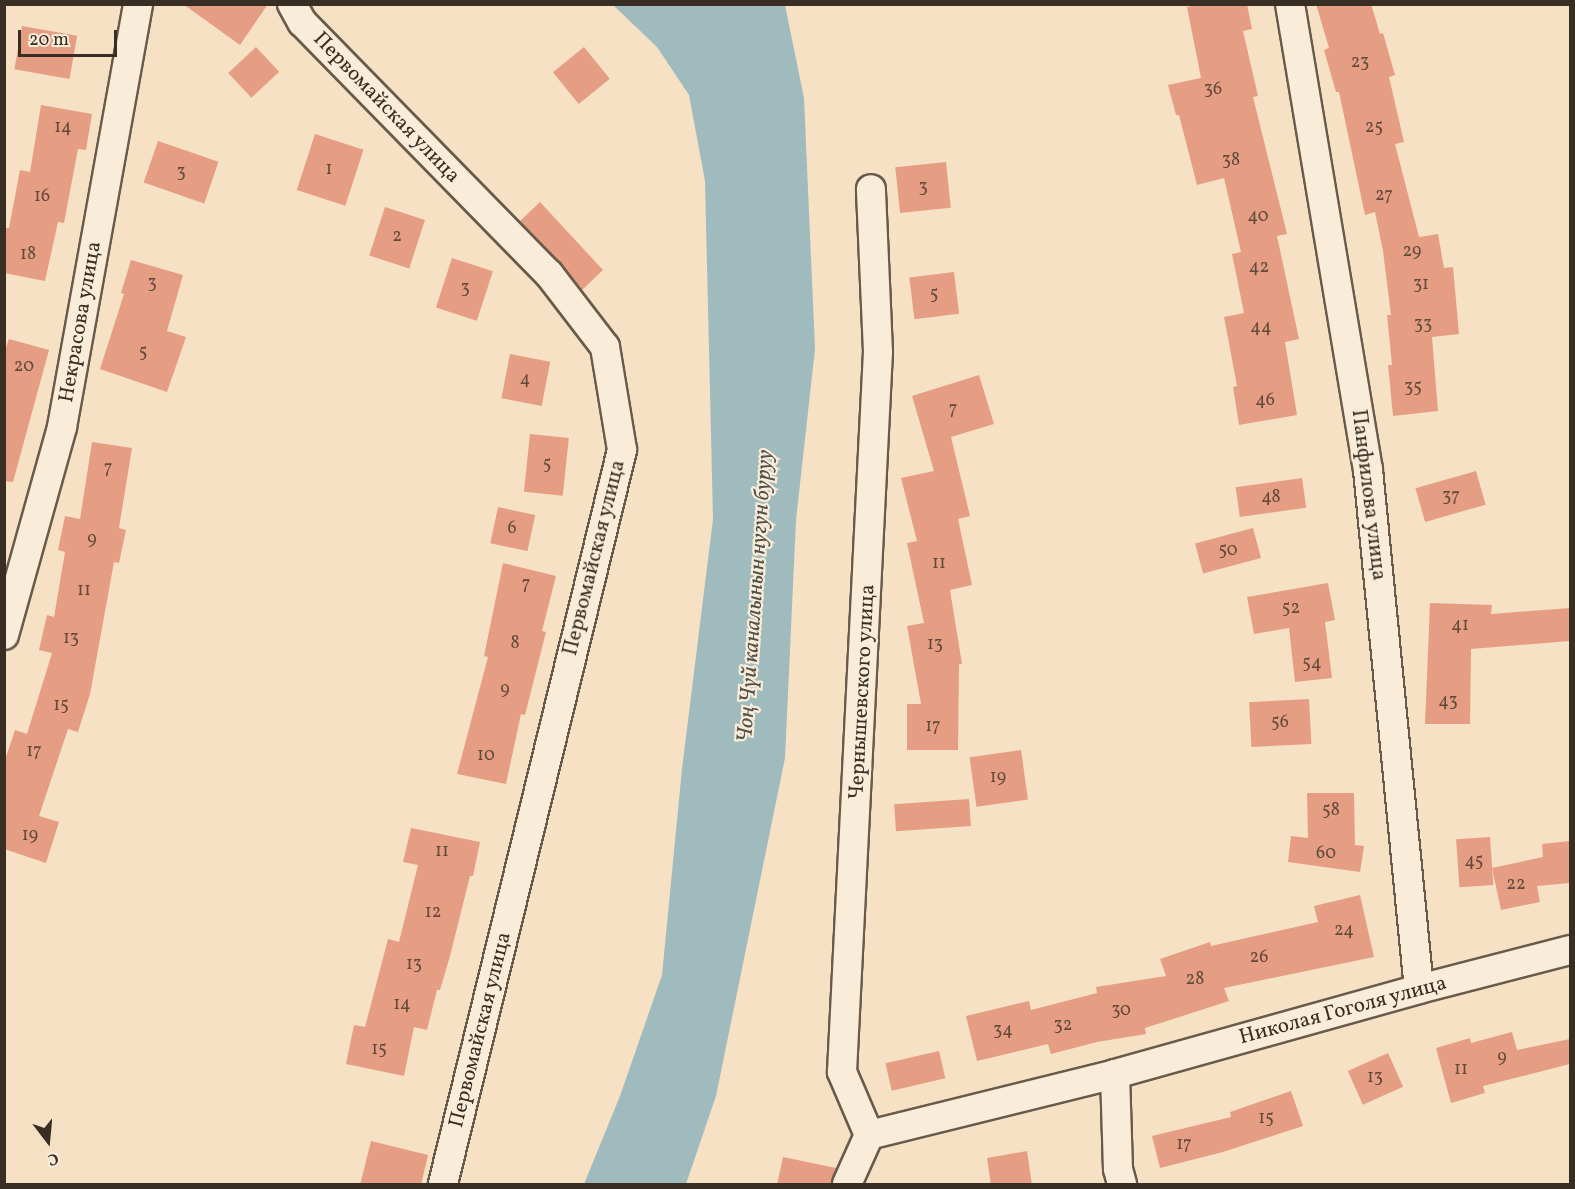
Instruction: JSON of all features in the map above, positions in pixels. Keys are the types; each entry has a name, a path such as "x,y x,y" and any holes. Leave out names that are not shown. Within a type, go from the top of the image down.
{"street":[{"name":"Некрасова улица","path":"4,635 62,427 138,4"},
{"name":"Первомайская улица","path":"292,4 302,22 549,274 605,347 622,450 443,1185"},
{"name":"Панфилова улица","path":"1290,4 1368,470 1419,989"},
{"name":"Чернышевского улица","path":"869,1135 842,1072 878,352 871,189"},
{"name":"Николая Гоголя улица","path":"869,1135 1115,1074 1419,989 1570,950"},
{"path":"1115,1074 1118,1169 1122,1185"},
{"path":"847,1185 869,1135"}],"water":[{"name":"Чоң Чүй каналынын нугун буруу","path":"613,5 785,5 804,98 815,349 796,520 785,758 716,1096 686,1184 584,1184 620,1096 662,975 682,769 713,519 705,181 689,95 657,47"}],"building":[{"path":"183,4 268,4 240,45"},
{"path":"1201,4 1247,4 1252,29 1243,31 1258,96 1253,97 1287,234 1277,236 1299,339 1285,342 1297,415 1239,425 1233,387 1237,386 1224,317 1244,313 1232,254 1241,252 1224,178 1197,185 1179,115 1176,115 1168,85 1201,78 1187,7"},
{"path":"1316,4 1371,4 1380,34 1383,33 1395,75 1389,77 1404,142 1395,144 1419,237 1438,234 1444,268 1453,267 1459,334 1432,337 1438,411 1393,416 1388,365 1392,365 1387,315 1391,315 1383,251 1375,212 1365,215 1339,92 1336,92 1324,50 1329,48"},
{"path":"22,26 77,36 70,79 14,69"},
{"path":"256,47 279,72 251,98 228,73"},
{"path":"584,47 610,79 579,104 553,72"},
{"path":"41,105 92,114 86,150 78,149 64,223 58,222 45,281 4,273 4,228 9,228 20,170 30,172"},
{"path":"315,134 364,150 345,206 297,190"},
{"path":"158,141 219,162 204,203 144,183"},
{"path":"946,162 951,208 900,213 895,167"},
{"path":"540,202 603,270 582,290 561,263 520,221"},
{"path":"385,207 425,220 409,268 369,256"},
{"path":"452,258 493,271 477,321 436,307"},
{"path":"131,260 183,275 167,331 186,337 167,392 100,369 124,294 121,293"},
{"path":"954,272 959,314 914,319 909,277"},
{"path":"9,339 49,350 13,482 4,481 4,353"},
{"path":"510,354 550,362 542,406 501,398"},
{"path":"979,375 994,424 951,437 970,516 958,519 972,585 950,590 962,664 959,664 958,750 907,750 907,704 921,704 907,626 924,623 907,543 917,541 901,478 934,471 912,396"},
{"path":"530,434 569,438 563,496 524,492"},
{"path":"92,442 132,448 119,528 126,530 119,563 114,562 90,694 78,732 68,729 39,816 59,822 46,863 4,849 4,763 15,730 27,734 52,653 39,650 47,615 54,617 65,552 58,550 65,516 80,519"},
{"path":"1476,471 1486,505 1425,522 1415,488"},
{"path":"1302,478 1306,508 1240,517 1236,487"},
{"path":"498,507 535,515 527,551 490,543"},
{"path":"1253,528 1261,558 1203,573 1195,544"},
{"path":"503,563 556,576 542,631 546,632 525,715 521,714 506,784 457,774 488,657 484,656"},
{"path":"1328,583 1335,620 1325,622 1332,678 1295,682 1289,628 1254,634 1247,597"},
{"path":"1430,603 1492,605 1491,614 1570,608 1570,641 1471,649 1470,724 1425,724"},
{"path":"1309,699 1311,744 1251,747 1249,702"},
{"path":"1021,750 1028,800 976,807 970,757"},
{"path":"1307,793 1354,793 1355,845 1364,846 1360,872 1288,862 1291,836 1308,838"},
{"path":"969,799 971,826 896,831 894,804"},
{"path":"411,828 480,842 473,876 470,876 440,990 437,990 427,1030 414,1027 404,1076 346,1064 354,1025 365,1027 388,939 399,942 418,865 403,862"},
{"path":"1490,837 1493,885 1459,887 1456,839"},
{"path":"1570,841 1570,883 1537,886 1540,902 1501,910 1492,868 1543,857 1542,844"},
{"path":"1360,895 1374,957 1224,988 1229,1001 1145,1028 1146,1034 1097,1042 1051,1054 1048,1044 977,1061 966,1016 1029,1001 1031,1010 1097,993 1096,987 1166,976 1160,959 1210,942 1211,946 1318,922 1314,906"},
{"path":"1512,1032 1517,1050 1570,1039 1570,1064 1483,1086 1485,1093 1451,1103 1436,1048 1470,1038 1471,1043"},
{"path":"939,1051 945,1078 892,1091 885,1063"},
{"path":"1388,1053 1403,1087 1363,1105 1348,1071"},
{"path":"1291,1091 1303,1126 1223,1152 1160,1168 1152,1136 1231,1117 1230,1112"},
{"path":"371,1141 428,1155 421,1185 360,1185"},
{"path":"1027,1151 1032,1185 991,1185 987,1158"},
{"path":"783,1157 836,1168 831,1185 777,1185"}]}
